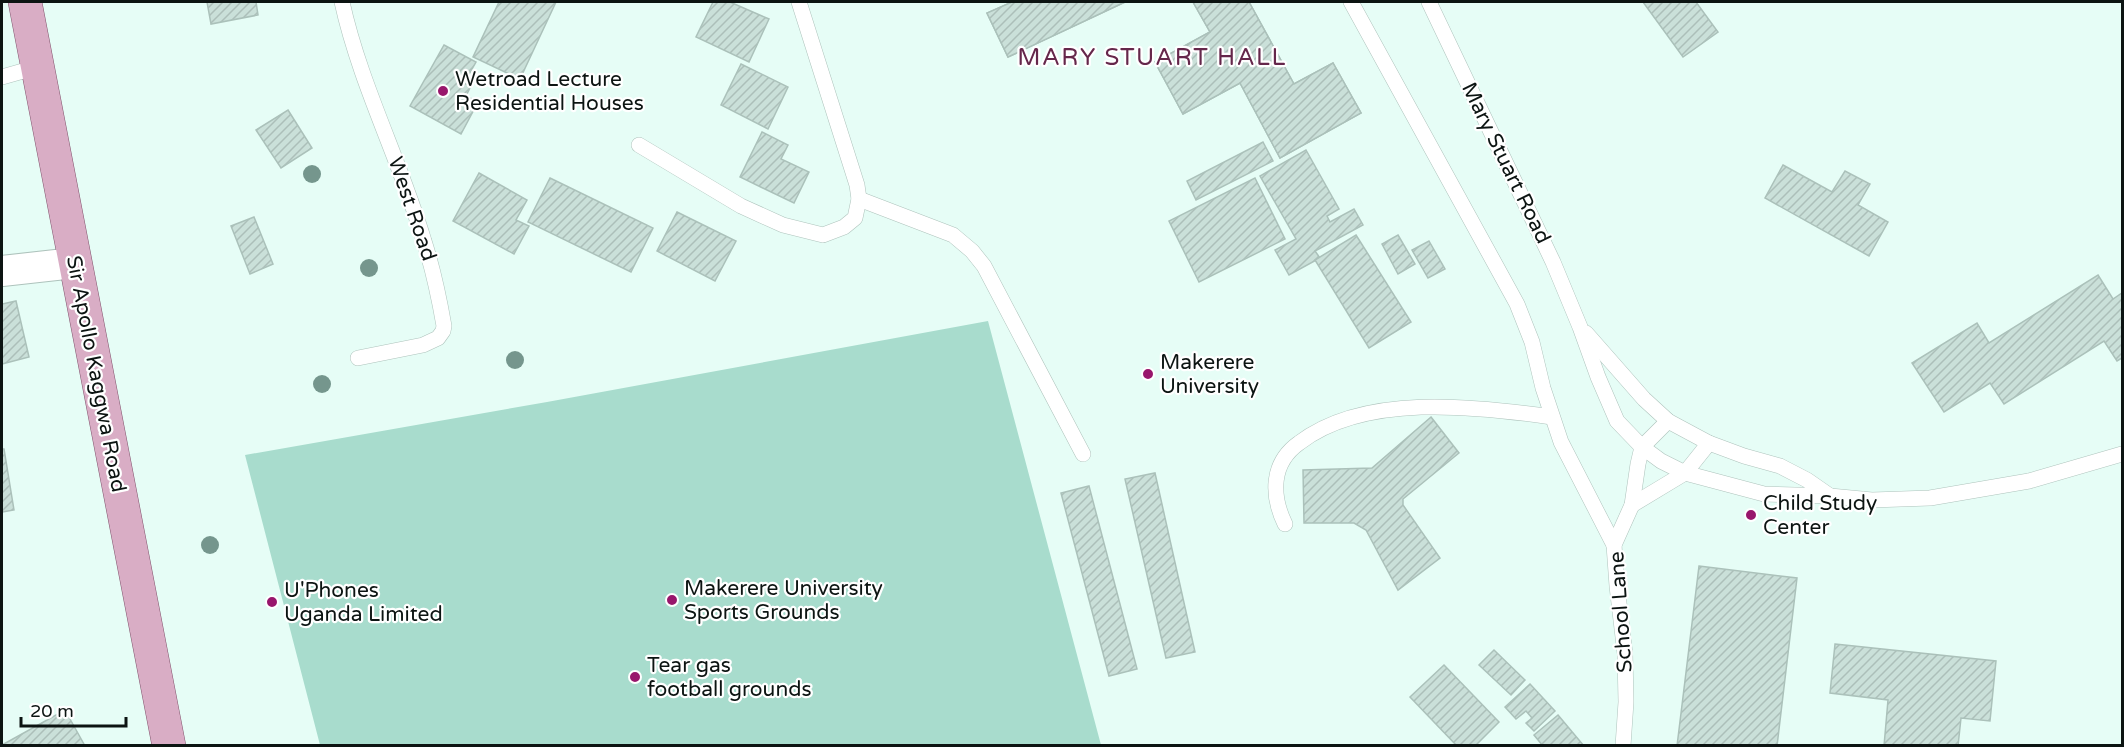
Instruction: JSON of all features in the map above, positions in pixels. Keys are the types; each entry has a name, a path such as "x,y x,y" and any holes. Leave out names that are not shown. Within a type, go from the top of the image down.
{"main road":[{"name":"Sir Apollo Kaggwa Road","path":"25,2 169,746"}],"street":[{"path":"2,271 75,263"}],"lane":[{"name":"West Road","path":"342,2 366,81 424,238 444,326 443,331 433,341 358,358"},
{"path":"639,145 741,206 783,225 823,235 844,227 855,218 859,199 857,186 799,2"},
{"path":"1351,2 1517,304 1532,342 1552,417 1571,465 1614,545"},
{"name":"Mary Stuart Road","path":"1429,2 1553,262 1617,421 1642,447 1661,461 1685,473 1764,494 1872,500 1930,498 2029,481 2122,454"},
{"path":"2,77 37,67"},
{"path":"859,199 953,234 972,251 984,266 1083,454"},
{"path":"1580,327 1644,399 1668,421 1709,443 1780,466 1807,480 1830,496"},
{"path":"1285,524 1278,511 1275,476 1289,450 1325,425 1363,414 1425,408 1502,410 1552,417"},
{"path":"1642,447 1668,421"},
{"path":"1632,506 1685,473 1709,443"},
{"name":"School Lane","path":"1623,746 1626,702 1625,654 1614,545 1632,506 1642,447"}],"green space":[{"name":"Makerere University Sports Grounds","path":"988,321 1101,745 320,745 245,455"}],"building":[{"path":"207,2 256,2 258,15 211,24"},
{"path":"499,2 556,2 520,79 473,57"},
{"path":"713,2 730,2 769,19 749,62 696,37"},
{"name":"MARY STUART HALL","path":"1012,2 1125,2 1008,57 987,13"},
{"name":"MARY STUART HALL","path":"1012,2 1125,2 1008,57 987,13"},
{"name":"MARY STUART HALL","path":"1193,2 1249,2 1294,84 1333,63 1361,113 1280,158 1240,83 1183,114 1155,62 1210,32"},
{"name":"MARY STUART HALL","path":"1193,2 1249,2 1294,84 1333,63 1361,113 1280,158 1240,83 1183,114 1155,62 1210,32"},
{"path":"1643,2 1696,2 1718,32 1683,57"},
{"name":"Wetroad Lecture Residential Houses","path":"444,45 476,62 464,83 471,86 466,96 478,102 461,134 410,106"},
{"path":"741,64 788,87 768,129 721,105"},
{"path":"288,110 312,148 281,168 256,130"},
{"path":"762,132 788,145 781,159 809,172 794,203 740,177"},
{"path":"1263,142 1273,161 1196,200 1187,181"},
{"path":"1306,150 1339,209 1327,216 1330,222 1354,209 1363,225 1315,251 1320,258 1289,275 1275,250 1296,239 1260,176"},
{"path":"1783,165 1832,192 1845,171 1870,184 1858,205 1888,222 1869,256 1765,198"},
{"path":"479,173 527,200 516,220 529,226 514,254 453,221"},
{"path":"550,178 653,228 631,272 528,222"},
{"path":"1255,178 1285,239 1199,282 1169,221"},
{"path":"677,212 736,241 715,281 657,251"},
{"path":"254,217 273,264 250,274 231,226"},
{"path":"1356,235 1411,322 1369,348 1315,260"},
{"path":"1398,235 1415,264 1398,274 1382,244"},
{"path":"1429,241 1445,269 1428,278 1412,250"},
{"path":"2098,275 2113,299 2122,293 2122,358 2117,361 2104,341 2004,404 1990,383 1944,412 1912,363 1977,323 1989,343"},
{"path":"16,301 29,357 2,364 2,304"},
{"path":"1431,417 1459,453 1403,499 1403,505 1440,558 1398,590 1366,530 1354,523 1304,523 1303,470 1372,468"},
{"path":"2,449 4,449 14,510 2,512"},
{"path":"1155,473 1195,652 1166,658 1125,479"},
{"path":"1089,486 1137,669 1109,676 1061,493"},
{"path":"1699,566 1797,578 1777,746 1677,746"},
{"path":"1835,644 1996,661 1990,721 1961,718 1958,746 1884,746 1888,700 1830,693"},
{"path":"1494,650 1525,680 1511,695 1479,665"},
{"path":"1444,665 1499,722 1475,746 1457,746 1410,697"},
{"path":"1530,684 1555,711 1534,731 1526,723 1532,718 1526,711 1516,719 1505,707"},
{"path":"65,710 85,746 2,746 2,745"},
{"path":"1558,715 1584,746 1543,746 1534,735"}],"place":[{"name":"Wetroad Lecture Residential Houses","path":"443,91"},
{"name":"Makerere University","path":"1148,374"},
{"name":"Child Study Center","path":"1751,515"},
{"name":"Makerere University Sports Grounds","path":"672,600"},
{"name":"U'Phones Uganda Limited","path":"272,602"},
{"name":"Tear gas football grounds","path":"635,677"}],"district":[{"name":"MARY STUART HALL","path":"1152,57"}]}
